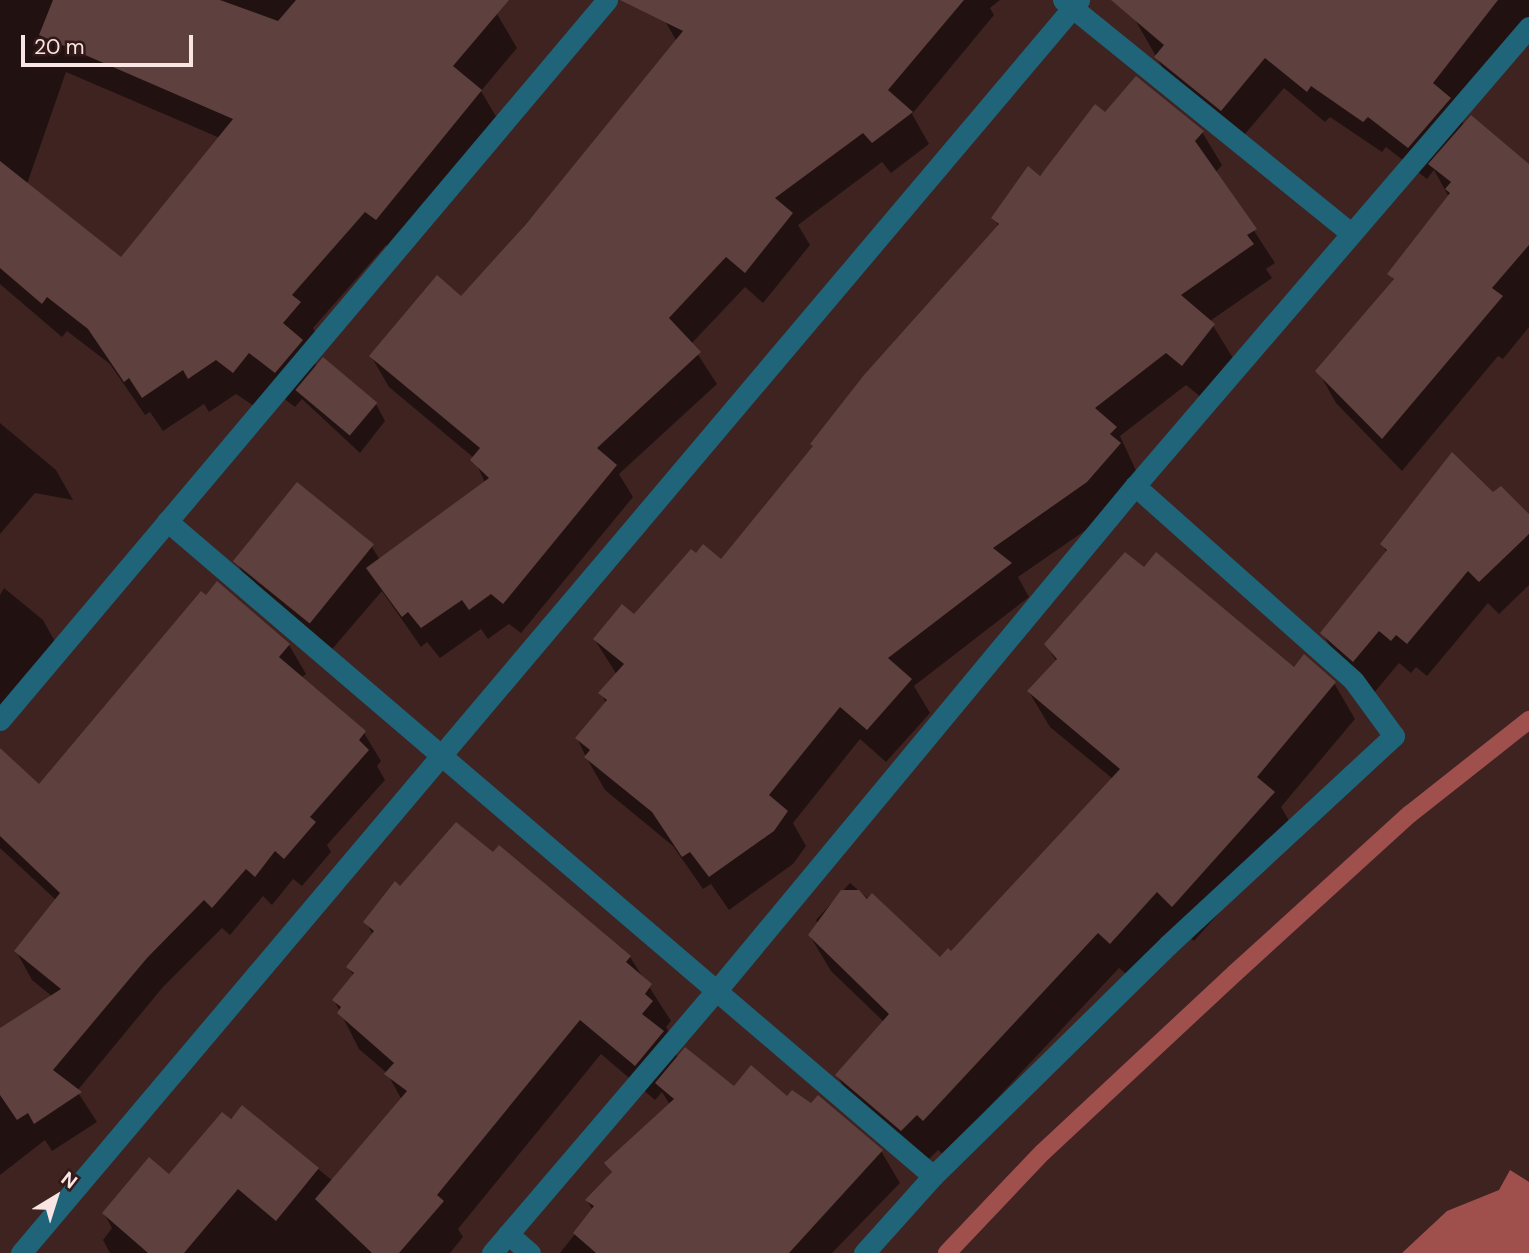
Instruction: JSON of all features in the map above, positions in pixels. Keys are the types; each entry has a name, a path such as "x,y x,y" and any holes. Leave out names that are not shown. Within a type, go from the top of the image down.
{"street":[{"path":"0,720 607,0"},
{"path":"21,1253 1071,3 1352,233"},
{"path":"492,1253 718,990 1135,486 1529,27"},
{"path":"864,1253 933,1176 1168,945 1394,736 1353,680 1135,486"},
{"path":"167,521 933,1176"},
{"path":"508,1234 530,1253"}],"shaded area":[{"path":"1510,1170 1529,1182 1529,1253 1402,1253 1447,1211 1499,1190"}],"building":[{"path":"53,0 220,0 278,21 296,0 509,0 453,66 482,90 376,220 365,212 292,295 301,302 283,323 303,340 275,373 249,353 233,373 216,360 188,379 183,370 142,398 129,378 124,382 88,329 47,297 42,304 0,268 0,161 121,257 233,119 39,35"},
{"path":"620,0 964,0 888,90 913,112 872,143 863,133 775,198 793,213 745,273 726,257 669,318 701,352 597,448 617,465 503,604 491,594 469,610 462,600 421,628 408,612 402,617 366,568 489,478 470,460 480,448 369,356 437,275 461,296 526,224 683,31"},
{"path":"1111,0 1498,0 1433,83 1451,98 1408,148 1368,117 1363,122 1311,86 1307,92 1265,58 1221,111 1154,57 1164,45"},
{"path":"1136,76 1204,131 1195,141 1257,229 1247,235 1254,244 1181,295 1215,324 1182,366 1166,353 1095,408 1117,427 1110,434 1121,443 1087,482 993,548 1012,563 888,658 912,679 867,730 840,707 769,795 788,811 774,831 709,877 690,852 682,857 652,812 584,757 590,750 575,738 607,700 598,693 624,664 593,639 622,604 634,614 691,549 696,553 703,544 721,559 813,446 810,444 864,375 999,224 991,218 1028,166 1040,176 1095,104 1105,112"},
{"path":"1471,115 1529,164 1529,245 1492,288 1503,296 1382,439 1315,371 1394,279 1387,274 1450,193 1445,189 1451,182 1428,164"},
{"path":"323,357 377,403 350,436 295,390"},
{"path":"1452,452 1493,492 1501,486 1529,514 1529,534 1479,582 1468,571 1407,644 1396,635 1391,641 1379,631 1353,662 1320,633 1387,550 1380,544"},
{"path":"297,482 374,544 310,624 233,561"},
{"path":"1125,552 1144,567 1156,552 1294,667 1304,654 1336,682 1257,777 1275,792 1172,907 1157,892 1110,944 1098,933 923,1121 917,1115 901,1131 835,1075 889,1014 808,935 841,890 859,890 867,899 872,893 940,957 948,948 951,951 1120,769 1027,691 1057,659 1044,644"},
{"path":"217,581 290,644 279,657 366,731 359,740 369,750 310,817 316,822 284,859 275,851 255,877 246,869 212,908 204,900 147,958 53,1070 82,1092 34,1124 28,1113 17,1120 0,1095 0,1028 61,989 14,951 60,893 0,836 0,748 39,784 201,591 206,595"},
{"path":"456,822 493,852 499,845 631,956 626,962 652,984 645,994 653,1001 642,1014 664,1031 635,1066 580,1020 437,1195 444,1201 399,1253 372,1253 315,1199 407,1091 384,1074 394,1063 337,1013 341,1007 332,1000 354,973 346,967 374,931 363,922 395,881 400,886"},
{"path":"685,1047 734,1086 751,1065 787,1096 792,1090 811,1103 818,1095 883,1150 789,1253 596,1253 573,1233 594,1206 585,1200 612,1172 604,1163 674,1099 655,1083"},
{"path":"242,1105 319,1168 276,1221 238,1189 184,1253 148,1253 102,1213 149,1157 169,1174 222,1112 231,1119"}],"waterway":[{"path":"947,1253 1043,1152 1235,973 1410,814 1529,720"}]}
